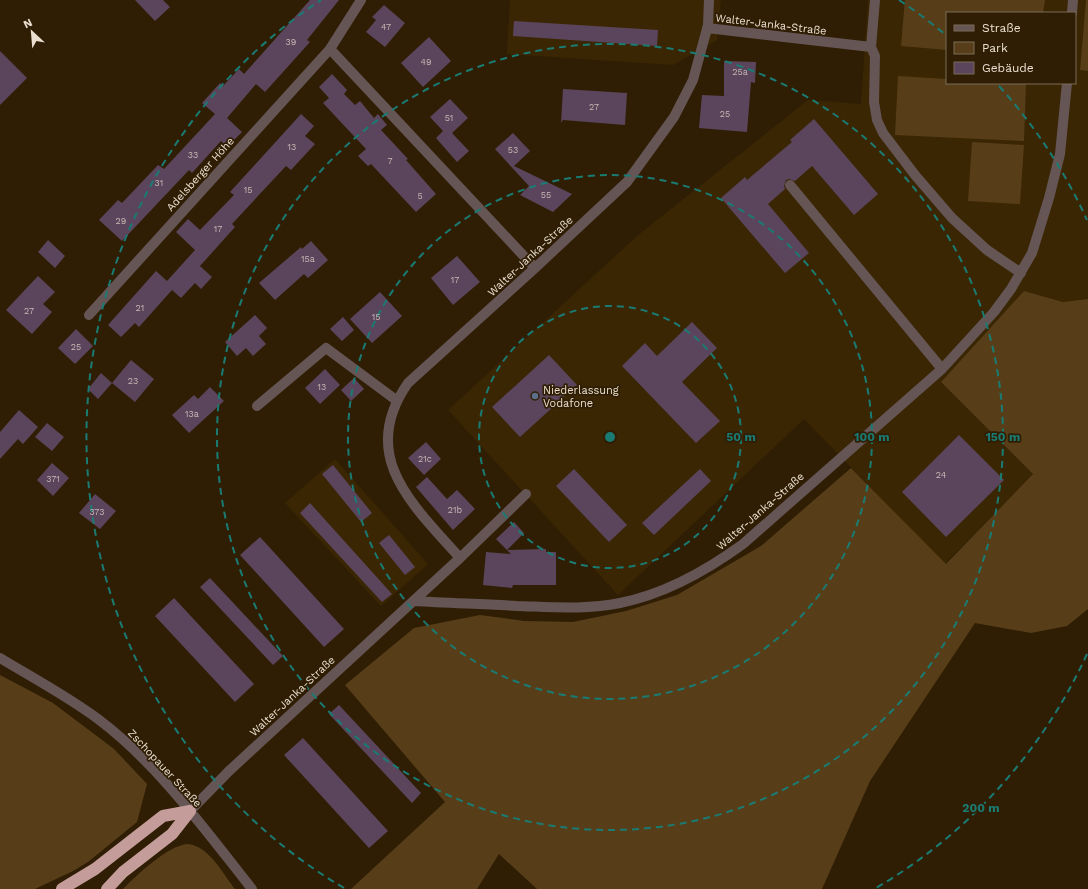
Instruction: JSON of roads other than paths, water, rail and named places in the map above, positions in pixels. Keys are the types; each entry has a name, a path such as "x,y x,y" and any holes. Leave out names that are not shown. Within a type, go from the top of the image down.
{"highway":[{"path":"62,889 95,869 163,816 190,811"},
{"path":"107,889 123,872 172,834 190,811"}],"street":[{"name":"Adelsberger Höhe","path":"89,315 330,49 361,0"},
{"path":"707,28 710,0"},
{"path":"875,0 872,47 875,56 874,102 877,120 890,144 952,218 987,250 1021,273"},
{"path":"1072,12 1073,0"},
{"name":"Walter-Janka-Straße","path":"460,558 404,493 396,477 391,461 388,432 396,400 408,383 627,182 674,117 693,80 707,28 872,47"},
{"path":"330,49 535,268"},
{"name":"Walter-Janka-Straße","path":"414,601 550,607 595,606 621,603 680,583 723,559 743,544 942,369 994,312 1021,273 1038,236 1060,154 1068,84"},
{"path":"790,185 942,369"},
{"path":"257,406 326,348 396,400"},
{"name":"Walter-Janka-Straße","path":"190,811 229,771 414,601 526,494"},
{"name":"Zschopauer Straße","path":"0,658 98,718 142,757 190,811 252,889"}],"place":[{"name":"Niederlassung Vodafone","path":"535,396"}]}
